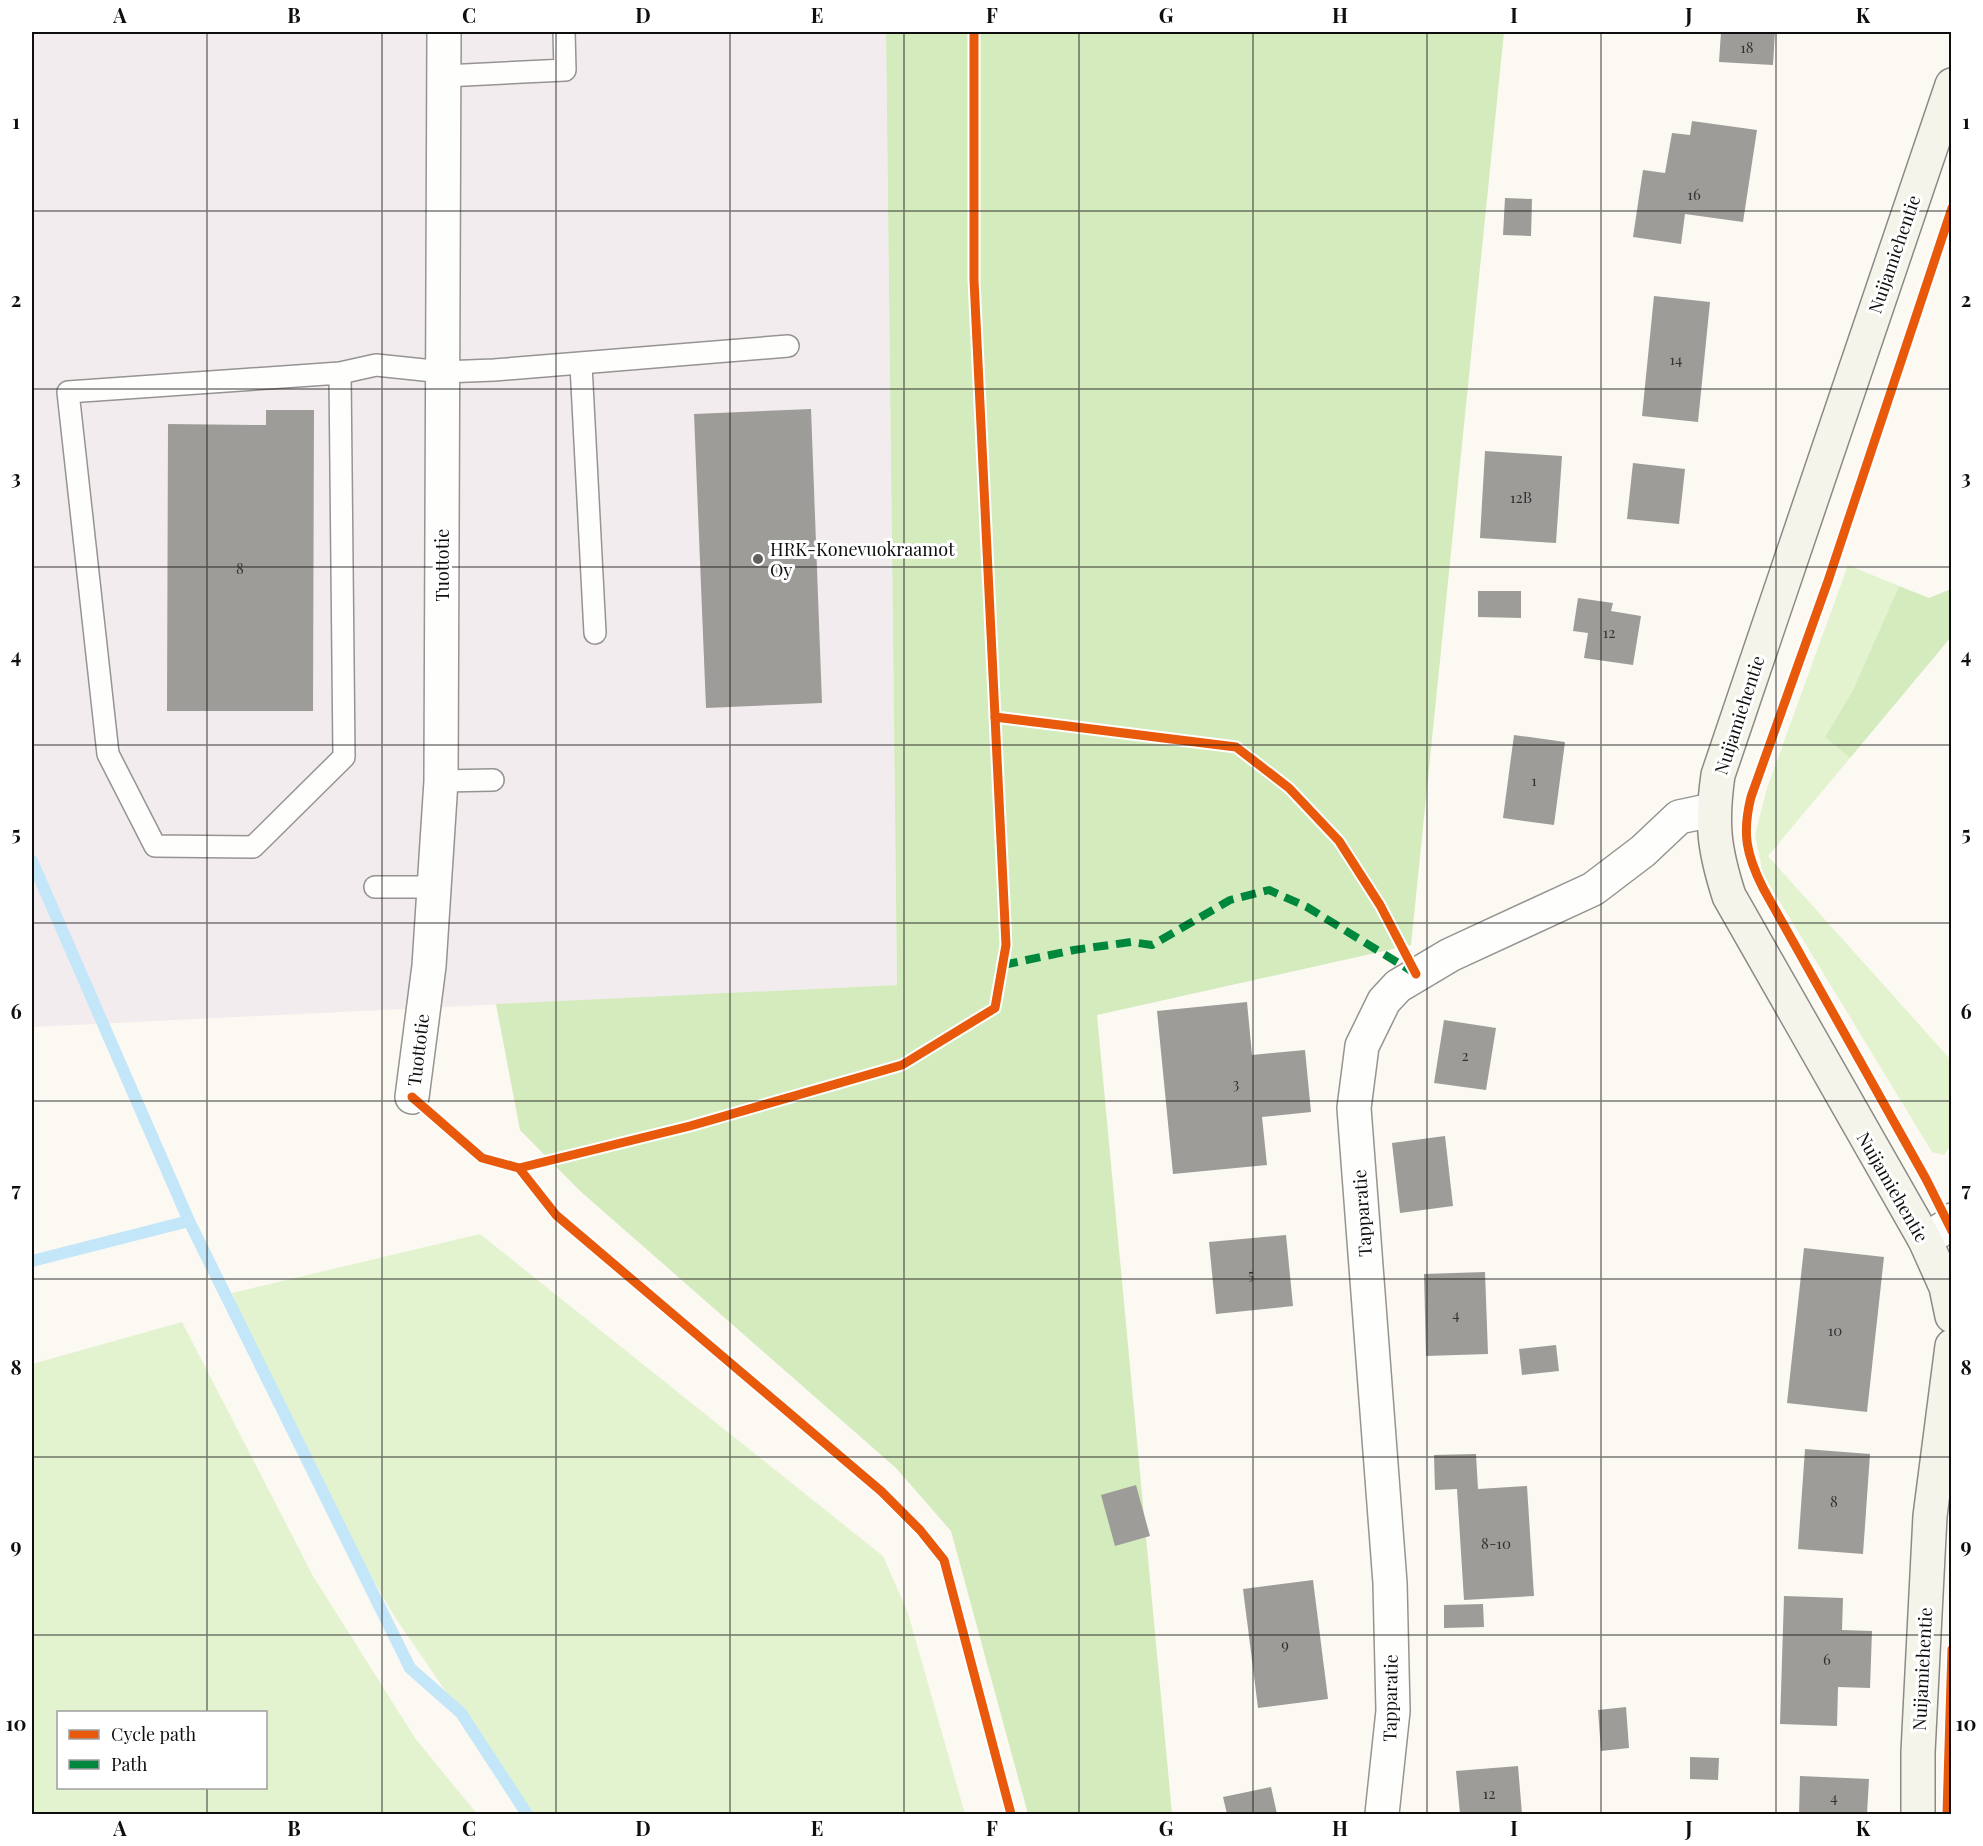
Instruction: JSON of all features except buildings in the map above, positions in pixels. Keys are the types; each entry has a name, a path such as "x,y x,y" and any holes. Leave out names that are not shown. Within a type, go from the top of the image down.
{"street":[{"name":"Tuottotie","path":"412,1097 429,966 441,781 444,32"},
{"name":"Nuijamiehentie","path":"1952,85 1718,775 1712,810 1716,855 1729,896 1925,1240 1946,1287 1952,1316"},
{"name":"Tapparatie","path":"1382,1815 1393,1712 1390,1582 1354,1108 1362,1046 1384,1001 1398,986 1450,955 1593,889 1643,851 1679,817 1712,810"},
{"path":"1925,1240 1949,1225 1952,1220"},
{"name":"Nuijamiehentie","path":"1918,1815 1918,1752 1930,1516 1952,1346"}],"lane":[{"path":"445,76 565,70 564,32"},
{"path":"340,373 344,757 253,847 155,846 108,754 68,392 340,373 376,365 443,372 581,365 788,346"},
{"path":"581,365 595,633"},
{"path":"441,781 493,780"},
{"path":"375,887 435,887"}],"shaded area":[{"path":"32,32 886,32 897,985 32,1027"}],"green space":[{"path":"886,32 1504,32 1411,945 1097,1015 1172,1814 1028,1814 951,1531 896,1468 579,1190 520,1130 496,1004 897,985"},
{"path":"1848,565 1899,586 1853,690 1825,737 1850,758 1768,856 1951,1060 1951,1144 1944,1155 1932,1152 1763,874 1755,835 1767,788"},
{"path":"1899,586 1929,598 1951,589 1951,637 1850,758 1825,737 1853,690"},
{"path":"480,1234 883,1556 908,1613 965,1814 530,1814 394,1616 285,1425 232,1293"},
{"path":"182,1322 313,1576 415,1738 477,1814 32,1814 32,1364"}],"waterway":[{"path":"32,861 189,1221 410,1668 461,1713 527,1814"},
{"path":"32,1261 189,1221"}],"marked path":[{"path":"1003,965 1074,950 1131,942 1152,945 1230,900 1269,890 1307,907 1413,972"}],"cycle path":[{"path":"519,1168 690,1126 902,1065 995,1008 1006,945 974,280 974,32"},
{"path":"1952,208 1828,581 1751,797 1746,833 1749,854 1763,888 1926,1179 1952,1231"},
{"path":"995,717 1236,747 1289,788 1339,841 1380,905 1416,974"},
{"path":"412,1097 482,1158 519,1168 556,1215 881,1491 920,1530 944,1560 1011,1814"},
{"path":"1947,1814 1952,1649"}],"place":[{"name":"HRK-Konevuokraamot Oy","path":"758,559"}]}
